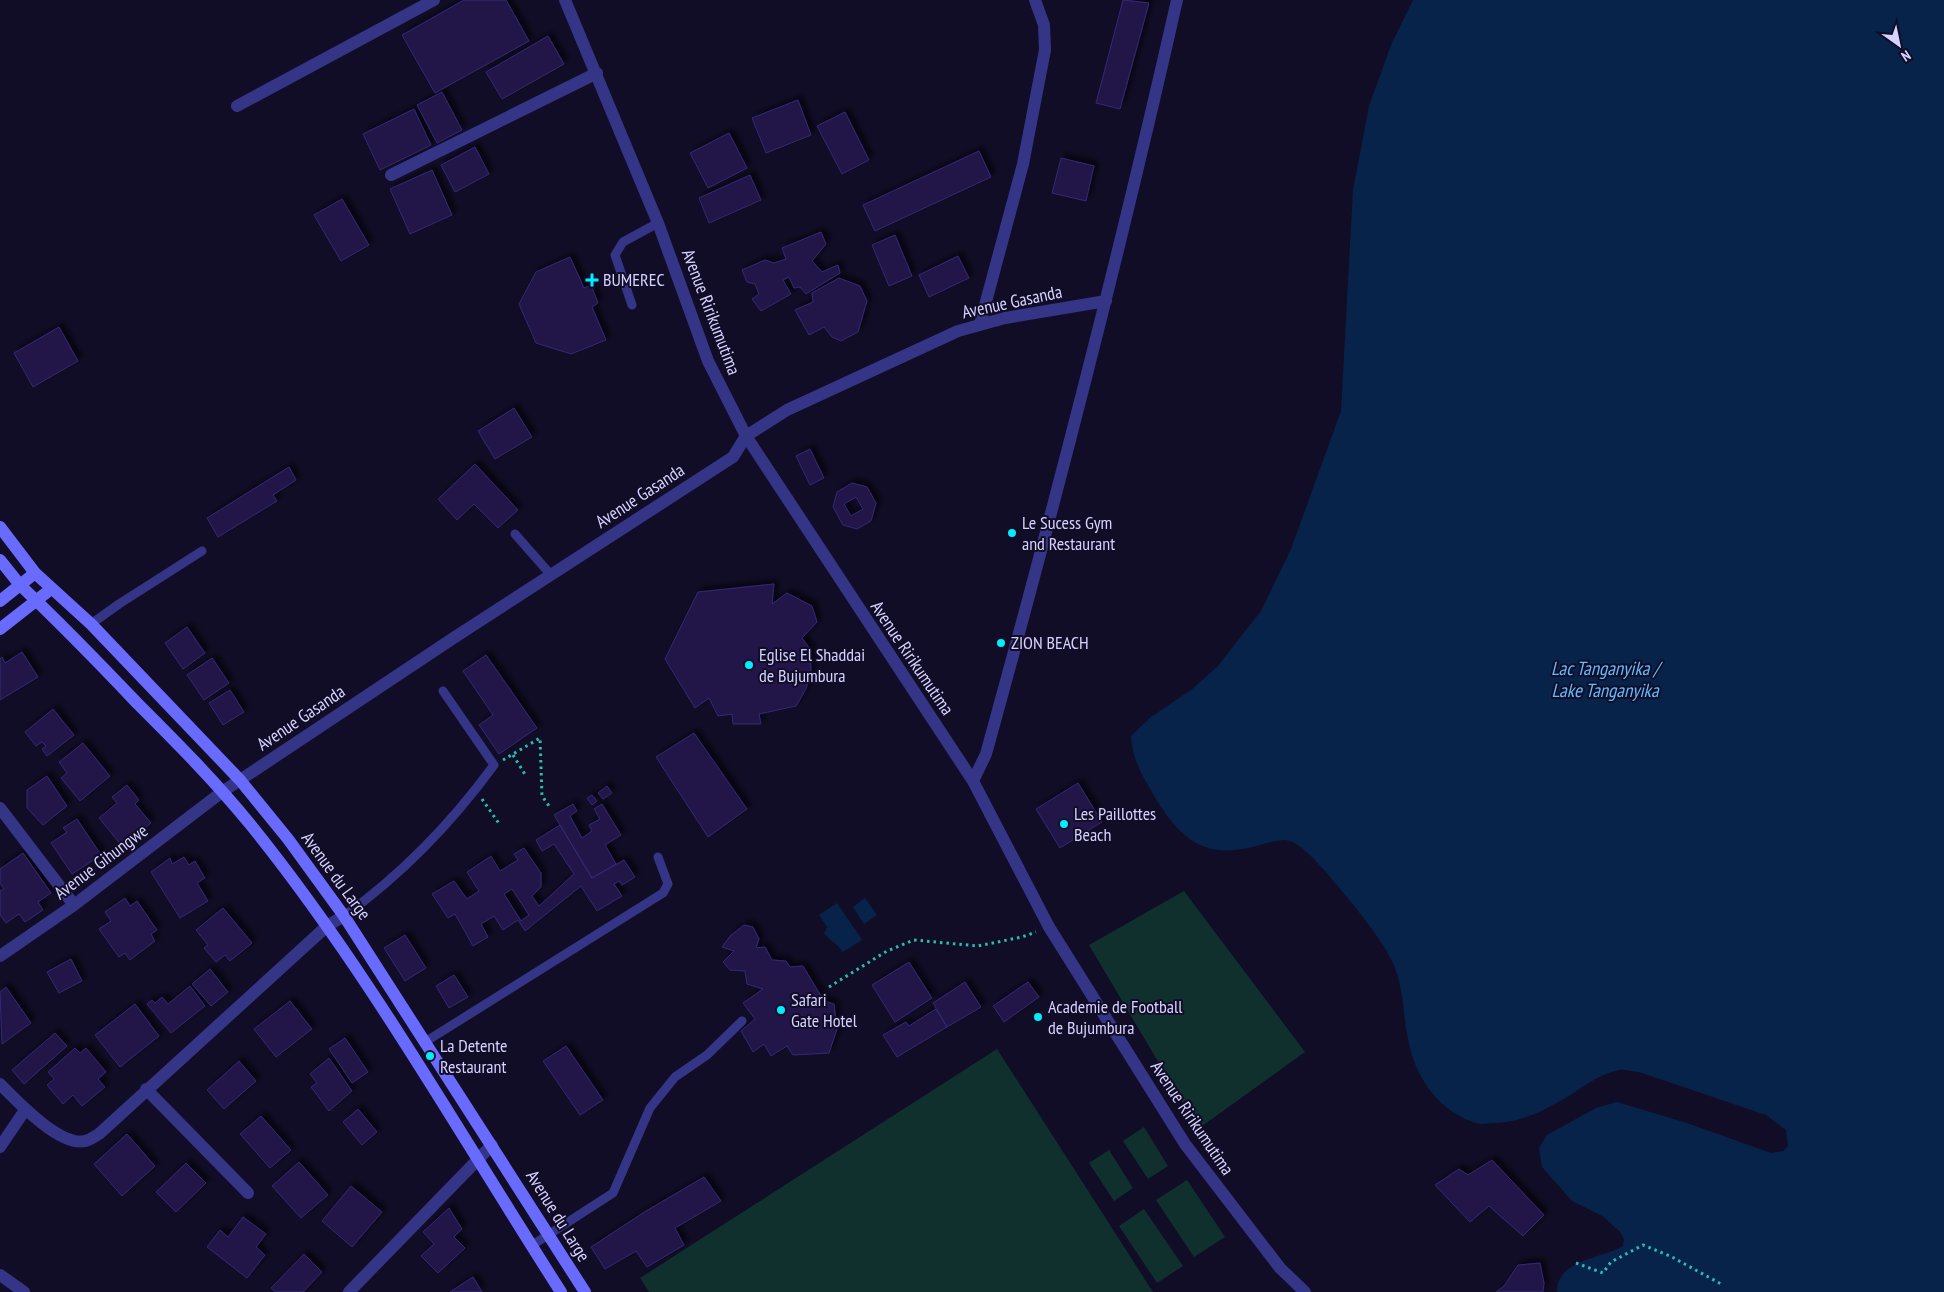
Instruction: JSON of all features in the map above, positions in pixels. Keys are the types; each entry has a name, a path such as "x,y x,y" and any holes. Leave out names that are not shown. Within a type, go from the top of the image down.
{"main road":[{"name":"Avenue du Large","path":"0,527 35,573 91,624 240,780 288,839 344,916 492,1144 585,1292"},
{"name":"Avenue du Large","path":"0,560 20,585 201,767 250,823 327,926 561,1292"},
{"path":"0,601 35,573"},
{"path":"0,628 51,589"}],"street":[{"path":"237,106 434,0"},
{"name":"Avenue Ririkumutima","path":"565,0 658,223 708,361 746,436 973,781 1050,927 1185,1144 1280,1268 1305,1292"},
{"path":"980,324 1023,164 1045,50 1044,24 1036,0"},
{"path":"973,781 986,754 1036,572 1106,301 1177,0"},
{"path":"391,176 597,73"},
{"name":"Avenue Gasanda","path":"222,792 733,457 746,436 787,410 958,331 980,324 1106,301"},
{"name":"Avenue Gihungwe","path":"0,956 74,905 222,792"},
{"path":"0,808 74,905"},
{"path":"0,1084 25,1110 67,1140 84,1141 99,1134 146,1089 327,926 344,916"},
{"path":"146,1089 248,1193"},
{"path":"0,1147 25,1110"},
{"path":"349,1292 476,1158 492,1144"},
{"path":"0,1275 24,1292"}],"lane":[{"path":"632,305 615,255 623,242 658,223"},
{"path":"515,534 551,576"},
{"path":"91,624 202,551"},
{"path":"344,916 379,891 476,790 494,765 444,691"},
{"path":"425,1042 664,893 668,884 658,857"},
{"path":"531,1246 613,1193 650,1108 675,1077 707,1055 742,1021"}],"path":[{"path":"494,765 540,738 542,796 549,806"},
{"path":"513,755 526,776"},
{"path":"476,790 500,825"},
{"path":"829,987 887,950 914,940 978,946 1022,937 1050,927"},
{"path":"1576,1263 1603,1274 1611,1262 1643,1245 1672,1257 1723,1286"}],"green space":[{"path":"1184,891 1305,1052 1198,1129 1089,945"},
{"path":"997,1049 1153,1292 649,1292 640,1278"},
{"path":"1144,1127 1168,1166 1148,1179 1123,1141"},
{"path":"1109,1150 1133,1188 1114,1201 1089,1163"},
{"path":"1187,1180 1225,1237 1194,1257 1156,1200"},
{"path":"1144,1209 1183,1266 1157,1283 1119,1226"}],"water":[{"name":"Lac Tanganyika / Lake Tanganyika","path":"1413,0 1944,0 1944,1292 1557,1292 1559,1281 1572,1266 1623,1246 1624,1240 1621,1233 1604,1217 1572,1201 1542,1167 1539,1148 1547,1135 1596,1108 1617,1102 1687,1123 1771,1153 1783,1151 1788,1146 1786,1130 1766,1115 1642,1073 1625,1070 1613,1071 1601,1076 1546,1109 1527,1117 1506,1122 1481,1124 1462,1118 1450,1110 1430,1091 1416,1066 1408,1039 1400,985 1390,957 1363,918 1316,861 1301,847 1285,840 1231,850 1217,850 1204,847 1193,841 1173,824 1139,769 1131,736 1151,717 1191,690 1217,667 1261,611 1291,549 1341,411 1353,190 1369,106 1391,45"},
{"path":"865,898 877,915 864,924 853,907"},
{"path":"837,903 862,940 843,952 824,933 827,927 819,915"}],"building":[{"path":"464,0 506,0 529,41 435,93 402,35"},
{"path":"1123,0 1149,3 1120,109 1096,103"},
{"path":"548,36 564,64 502,99 486,72"},
{"path":"442,92 462,130 437,143 417,105"},
{"path":"798,100 811,135 766,153 752,118"},
{"path":"414,109 431,145 380,170 363,134"},
{"path":"845,112 869,160 842,174 817,126"},
{"path":"729,133 747,168 708,188 690,153"},
{"path":"475,147 489,174 455,192 441,165"},
{"path":"979,151 991,177 875,231 863,205"},
{"path":"1061,158 1094,166 1086,201 1052,193"},
{"path":"432,170 452,215 410,234 390,189"},
{"path":"750,175 761,200 709,223 699,198"},
{"path":"342,199 369,245 341,261 314,215"},
{"path":"821,232 826,244 812,261 822,272 838,265 840,273 806,294 800,287 794,288 789,277 783,280 791,294 761,311 752,299 759,294 755,284 747,282 742,270 765,260 774,263 786,259 782,248"},
{"path":"895,235 912,276 889,286 872,245"},
{"path":"958,256 969,278 929,297 919,275"},
{"path":"570,257 584,288 591,285 598,303 592,307 606,340 571,354 536,343 519,304 536,272"},
{"path":"839,278 860,286 867,301 858,332 841,341 832,337 824,327 809,335 795,310 813,302 812,293"},
{"path":"59,327 78,361 33,387 14,353"},
{"path":"514,408 532,437 495,459 478,431"},
{"path":"810,449 824,478 810,485 796,456"},
{"path":"475,464 518,510 498,528 474,504 457,520 438,499"},
{"path":"289,467 296,480 273,495 277,501 218,537 207,518"},
{"path":"852,483 867,487 876,503 871,521 857,529 843,525 833,507 837,492","holes":["856,497 863,509 851,516 844,504"]},
{"path":"774,584 772,604 787,593 812,606 817,622 802,638 810,649 811,670 806,689 796,706 759,714 761,724 733,724 732,714 718,716 709,698 695,708 665,659 698,592"},
{"path":"187,627 205,653 183,669 165,643"},
{"path":"22,652 38,677 0,700 0,659 2,657 5,663"},
{"path":"486,655 537,728 499,754 479,725 493,715 463,671"},
{"path":"212,658 229,683 204,700 187,675"},
{"path":"230,690 244,712 223,725 209,703"},
{"path":"53,709 74,735 47,756 42,749 46,746 42,742 36,746 25,732"},
{"path":"694,733 747,809 708,837 656,757"},
{"path":"83,743 110,776 80,801 61,778 67,773 59,762"},
{"path":"47,776 67,806 43,825 27,808 27,790"},
{"path":"1078,783 1102,822 1060,848 1036,809"},
{"path":"127,785 139,800 135,804 151,823 122,846 99,818 117,803 112,797"},
{"path":"607,786 612,793 603,799 598,793"},
{"path":"592,795 597,801 592,805 587,798"},
{"path":"573,804 577,811 570,816 582,838 592,831 589,825 600,819 594,809 602,804 621,835 605,845 616,864 592,878 554,815"},
{"path":"77,819 101,855 72,874 51,843 67,832 63,828"},
{"path":"560,825 592,878 624,860 635,877 622,885 619,881 614,884 622,896 597,911 581,886 525,931 518,920 503,930 494,916 481,924 488,937 473,946 455,914 448,918 432,894 454,881 467,899 479,891 467,872 491,856 500,871 518,860 514,854 524,848 541,873 541,887 532,896 539,906 574,874 554,844 542,851 536,840","holes":["512,889 529,915 521,921 504,894"]},
{"path":"23,853 51,893 38,902 43,910 25,922 19,914 6,923 0,915 0,891 4,889 0,883 0,869"},
{"path":"184,857 189,865 195,861 205,878 197,883 208,901 180,918 151,872 170,858 172,864"},
{"path":"125,898 130,906 137,901 157,930 151,934 155,941 130,960 125,953 119,957 99,929 111,921 105,912"},
{"path":"223,908 252,943 230,961 225,955 216,962 204,948 208,945 196,930"},
{"path":"744,925 753,927 759,939 756,948 765,947 772,960 786,961 790,967 803,966 824,1001 834,1004 837,1029 829,1053 793,1055 787,1046 771,1056 764,1044 753,1052 741,1031 755,1019 743,1003 763,989 747,984 745,971 730,970 723,962 734,951 722,947 730,936"},
{"path":"405,935 426,968 405,981 384,948"},
{"path":"71,959 82,981 59,993 47,972"},
{"path":"909,962 932,998 895,1022 872,985"},
{"path":"210,969 228,992 211,1006 192,984"},
{"path":"454,975 468,997 449,1008 436,986"},
{"path":"965,982 981,1007 947,1027 933,1003"},
{"path":"1028,982 1039,997 1004,1022 993,1006"},
{"path":"190,986 205,1006 171,1033 147,1004 152,1000 155,1003 162,997 168,1004"},
{"path":"6,987 31,1023 2,1044 0,992"},
{"path":"290,1001 312,1029 276,1057 254,1029"},
{"path":"135,1004 159,1036 120,1067 95,1035"},
{"path":"936,1009 947,1027 897,1057 883,1035 906,1022 909,1026"},
{"path":"55,1033 67,1046 24,1084 12,1070"},
{"path":"345,1038 368,1072 352,1083 329,1049"},
{"path":"566,1046 603,1100 580,1115 543,1061"},
{"path":"75,1048 80,1053 86,1048 106,1072 98,1079 105,1087 82,1106 73,1095 63,1104 47,1085 54,1079 48,1072"},
{"path":"329,1058 352,1091 329,1111 311,1087 317,1083 310,1074"},
{"path":"239,1061 256,1081 224,1109 207,1090"},
{"path":"358,1109 377,1132 362,1145 343,1122"},
{"path":"261,1116 291,1150 270,1168 240,1134"},
{"path":"127,1134 155,1166 122,1196 94,1164"},
{"path":"1492,1160 1544,1215 1523,1236 1489,1206 1470,1222 1435,1185 1459,1169 1468,1175"},
{"path":"299,1162 328,1195 301,1218 272,1186"},
{"path":"186,1163 206,1183 176,1212 156,1192"},
{"path":"704,1177 721,1201 675,1228 684,1245 647,1267 636,1251 605,1269 591,1247 646,1211"},
{"path":"351,1186 382,1212 352,1247 322,1221"},
{"path":"449,1208 462,1229 454,1237 465,1248 438,1273 421,1256 434,1244 423,1232"},
{"path":"243,1217 266,1234 256,1247 265,1255 247,1278 207,1247 220,1230 228,1237"},
{"path":"304,1254 322,1272 303,1292 275,1292 271,1288"},
{"path":"1540,1263 1544,1283 1543,1292 1496,1292 1504,1286 1518,1265"},
{"path":"473,1277 482,1292 450,1292"}],"place":[{"name":"BUMEREC","path":"592,280"},
{"name":"Le Sucess Gym and Restaurant","path":"1012,533"},
{"name":"ZION BEACH","path":"1001,643"},
{"name":"Eglise El Shaddai de Bujumbura","path":"749,665"},
{"name":"Les Paillottes Beach","path":"1064,824"},
{"name":"Safari Gate Hotel","path":"781,1010"},
{"name":"Academie de Football de Bujumbura","path":"1038,1017"},
{"name":"La Detente Restaurant","path":"430,1056"}]}
